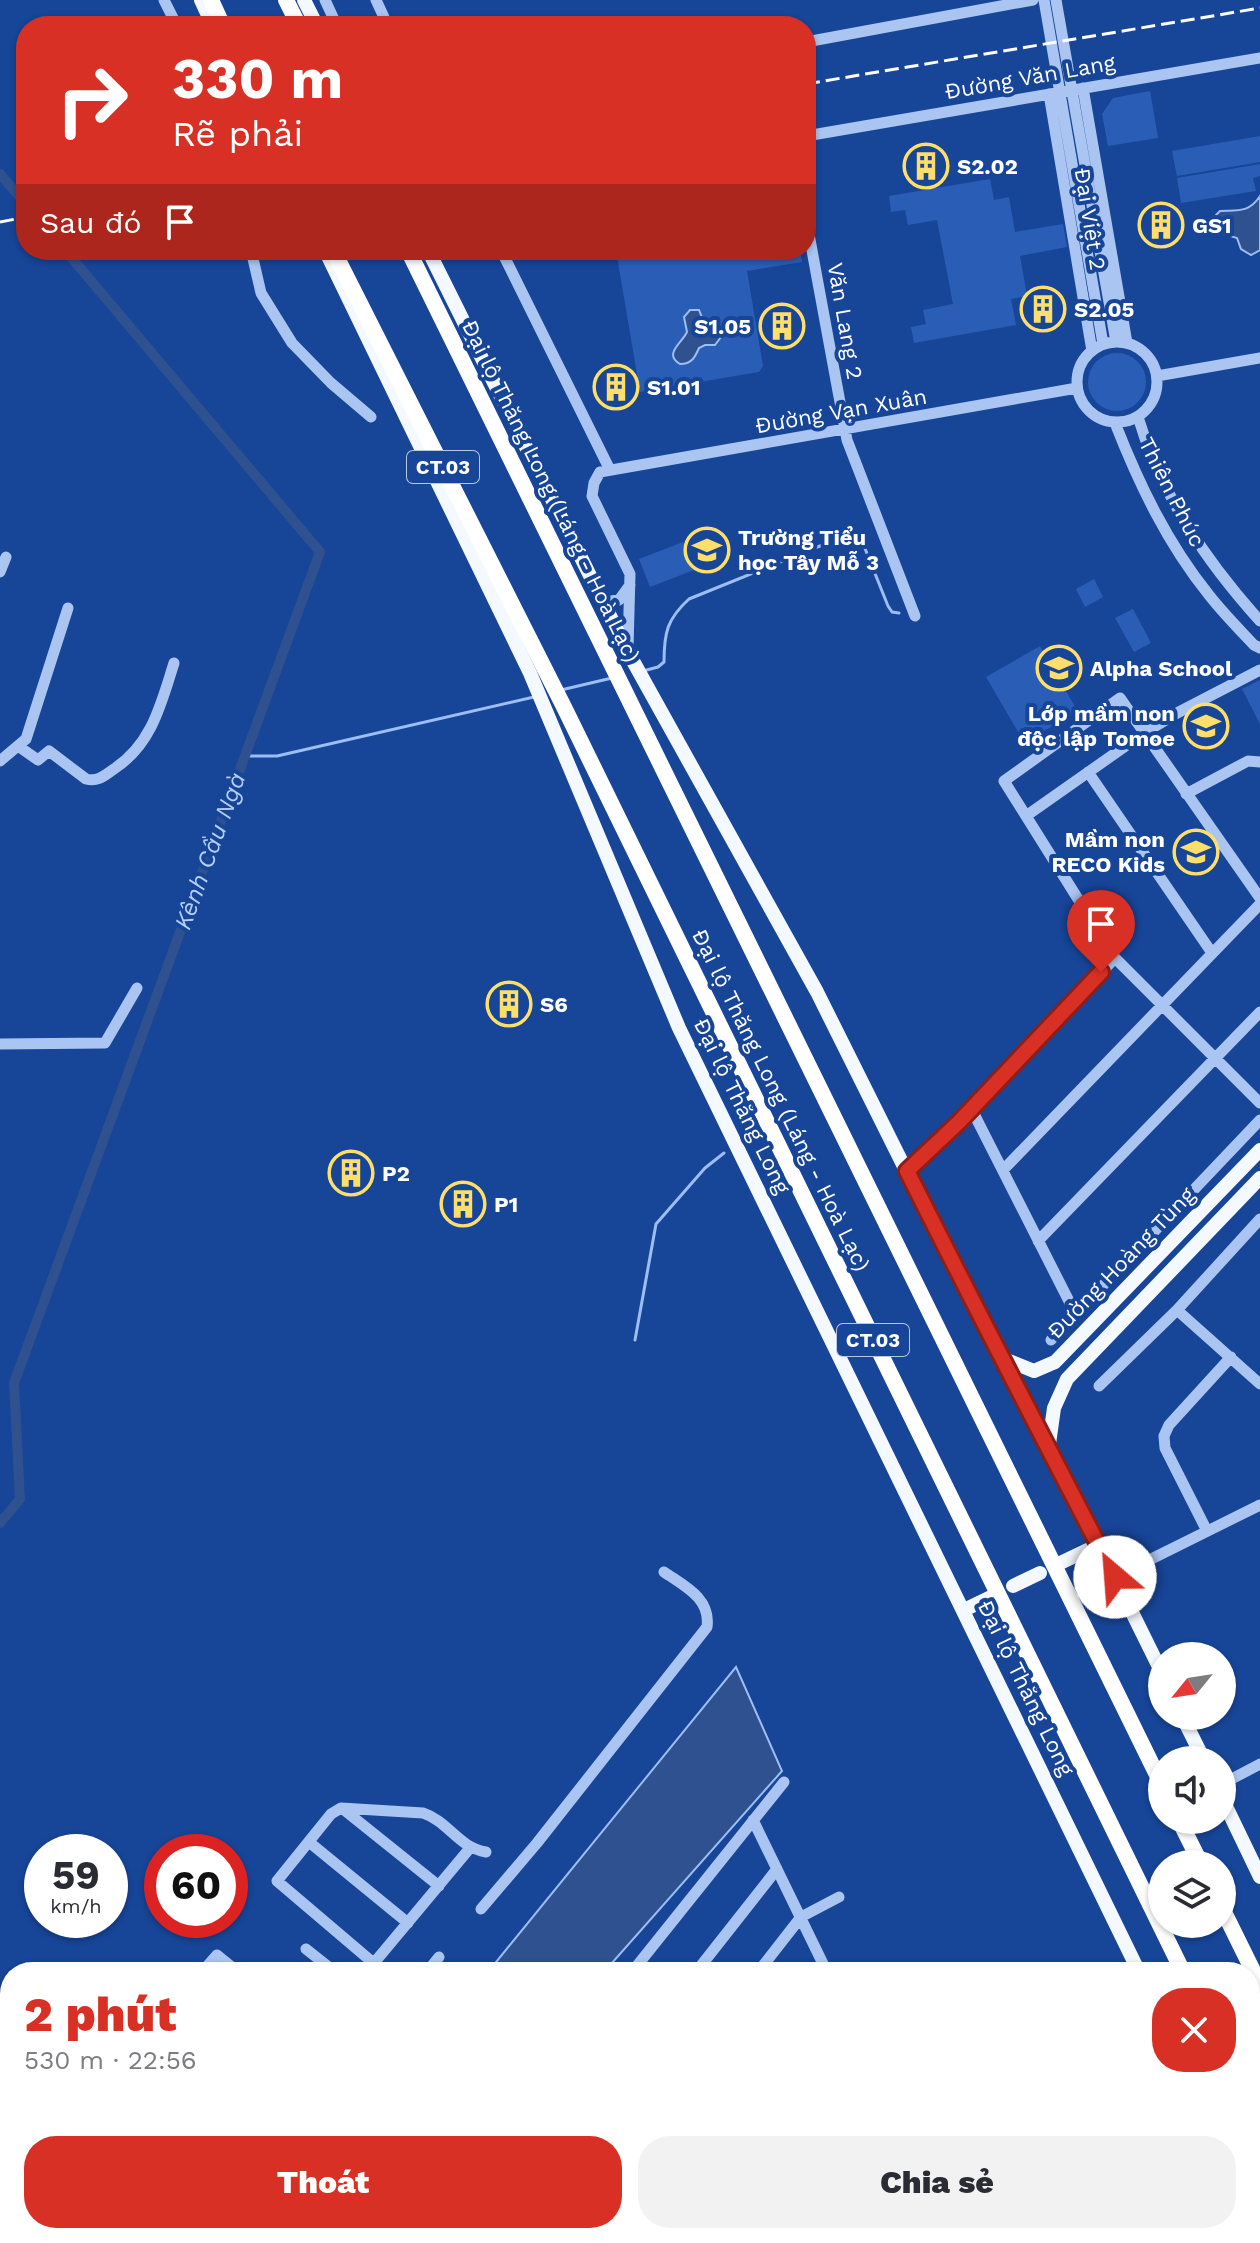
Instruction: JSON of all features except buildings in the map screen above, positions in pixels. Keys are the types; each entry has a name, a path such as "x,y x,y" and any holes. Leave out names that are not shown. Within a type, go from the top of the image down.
{"highway":[{"name":"Đại lộ Thăng Long (Láng - Hoà Lạc)","path":"338,260 553,684 1178,1962"},
{"name":"Đại lộ Thăng Long (Láng - Hoà Lạc)","path":"413,260 1148,1757"},
{"path":"1236,1936 1249,1962"}],"main road":[{"name":"Đại lộ Thăng Long","path":"330,260 530,673 679,1028 1134,1962"},
{"path":"433,260 628,654 817,992 999,1357 1048,1446 1148,1644"},
{"name":"Đường Hoàng Tùng","path":"999,1357 1034,1371 1049,1367 1260,1150"},
{"name":"Đường Hoàng Tùng","path":"1048,1446 1054,1408 1067,1379 1260,1178"},
{"path":"1056,1565 1098,1545"},
{"path":"1013,1586 1040,1573"},
{"path":"964,1610 993,1596"},
{"path":"1236,1827 1260,1877"}],"street":[{"path":"816,40 1030,0"},
{"path":"1044,0 1104,310 1115,343"},
{"path":"1056,0 1104,310"},
{"name":"Đường Văn Lang","path":"816,134 1260,58"},
{"name":"Đại Việt 2","path":"1083,88 1115,343"},
{"name":"Đại Việt 2","path":"1049,94 1092,351"},
{"path":"253,260 261,293 292,343 331,383 371,417"},
{"path":"506,260 610,470 600,472 592,496 630,574 628,654"},
{"name":"Văn Lang 2","path":"814,260 850,452 915,616"},
{"path":"1115,343 1147,355 1157,376 1154,400 1138,417 1115,423 1100,419 1088,409 1077,388 1081,365 1092,351 1115,343"},
{"path":"1157,376 1260,358"},
{"name":"Đường Vạn Xuân","path":"610,470 1077,388"},
{"name":"Thiên Phúc","path":"1138,417 1158,471 1194,538 1228,586 1260,621"},
{"name":"Thiên Phúc","path":"1115,423 1140,483 1178,552 1209,596 1260,648"},
{"path":"0,572 6,557"},
{"path":"602,602 619,600 630,584"},
{"path":"0,761 26,739 68,608"},
{"path":"0,744 38,760 49,751 86,779 100,779 145,741 174,663"},
{"path":"1026,816 1144,733 1260,670"},
{"path":"1003,1170 1162,1005 1212,953 1260,901 1120,698 1004,781 1115,958 1162,1005 1216,1058 1260,1103"},
{"path":"1186,794 1248,761 1260,762"},
{"path":"1088,772 1212,953"},
{"path":"907,1171 1115,958"},
{"path":"0,1044 105,1043 137,988"},
{"path":"1038,1241 1260,1012"},
{"path":"971,1108 1075,1313"},
{"path":"1051,1340 1260,1120"},
{"path":"1099,1386 1177,1310 1260,1219"},
{"path":"1177,1310 1260,1384"},
{"path":"1207,1531 1165,1448 1164,1436 1169,1425 1231,1357"},
{"path":"1115,1577 1260,1505"},
{"path":"481,1909 547,1831 707,1627 707,1613 697,1596 664,1572"},
{"path":"1236,1777 1260,1764"},
{"path":"640,1962 784,1782"},
{"path":"343,1809 439,1886"},
{"path":"373,1962 277,1881 331,1814 343,1809 429,1815 470,1848 486,1852"},
{"path":"753,1820 822,1962"},
{"path":"309,1842 408,1923"},
{"path":"375,1962 470,1848"},
{"path":"704,1962 777,1869"},
{"path":"766,1962 801,1917 839,1897"},
{"path":"306,1949 322,1962"},
{"path":"211,1962 217,1955 226,1962"},
{"path":"435,1962 439,1957"}],"shaded area":[{"path":"1150,91 1158,138 1108,146 1102,114 1113,98"},
{"path":"1260,136 1260,162 1177,176 1172,151"},
{"path":"1260,164 1260,176 1253,178 1256,191 1181,203 1177,178"},
{"path":"990,179 994,200 1009,197 1015,232 1063,224 1067,247 1020,256 1027,296 1011,299 1016,325 914,343 911,327 926,324 923,310 953,304 937,220 908,225 905,210 891,212 889,196"},
{"path":"1260,196 1260,250 1251,255 1241,249 1237,238 1214,231 1212,219 1220,211 1247,208"},
{"path":"618,260 802,260 747,271 763,366 759,372 640,392"},
{"path":"690,310 699,310 705,325 716,327 721,337 715,345 699,348 690,361 680,364 673,352 687,332 684,317"},
{"path":"1117,353 1137,362 1146,382 1137,402 1117,411 1097,402 1088,382 1097,362"},
{"path":"683,542 694,570 650,587 639,559"},
{"path":"1094,579 1103,597 1085,607 1076,589"},
{"path":"1133,609 1151,643 1134,652 1115,618"},
{"path":"1040,646 1078,712 1024,742 986,677"},
{"path":"1260,680 1260,724 1242,689"},
{"path":"736,1667 782,1771 613,1962 496,1962"}],"waterway":[{"name":"Kênh Cầu Ngà","path":"0,174 16,192"},
{"name":"Kênh Cầu Ngà","path":"0,1523 20,1499 14,1383 320,552 73,260"},
{"path":"643,671 664,662 668,627 689,599 852,533 862,541 888,606 892,612 899,613"},
{"path":"561,690 612,678"},
{"path":"245,756 277,756 534,697"},
{"path":"635,1340 656,1224 705,1168 724,1153"}],"railway":[{"path":"816,82 1260,8"},
{"path":"0,222 16,219"}],"place":[{"name":"S2.02","path":"926,166"},
{"name":"GS1","path":"1161,225"},
{"name":"S2.05","path":"1043,309"},
{"name":"S1.05","path":"782,326"},
{"name":"S1.01","path":"616,387"},
{"name":"Trường Tiểu học Tây Mỗ 3","path":"707,550"},
{"name":"Alpha School","path":"1059,668"},
{"name":"Lớp mầm non độc lập Tomoe","path":"1206,726"},
{"name":"Mầm non RECO Kids","path":"1196,852"},
{"name":"S6","path":"509,1004"},
{"name":"P2","path":"351,1173"},
{"name":"P1","path":"463,1204"}],"route":[{"path":"1101,972 959,1122 907,1171 999,1357 1115,1577"}]}
